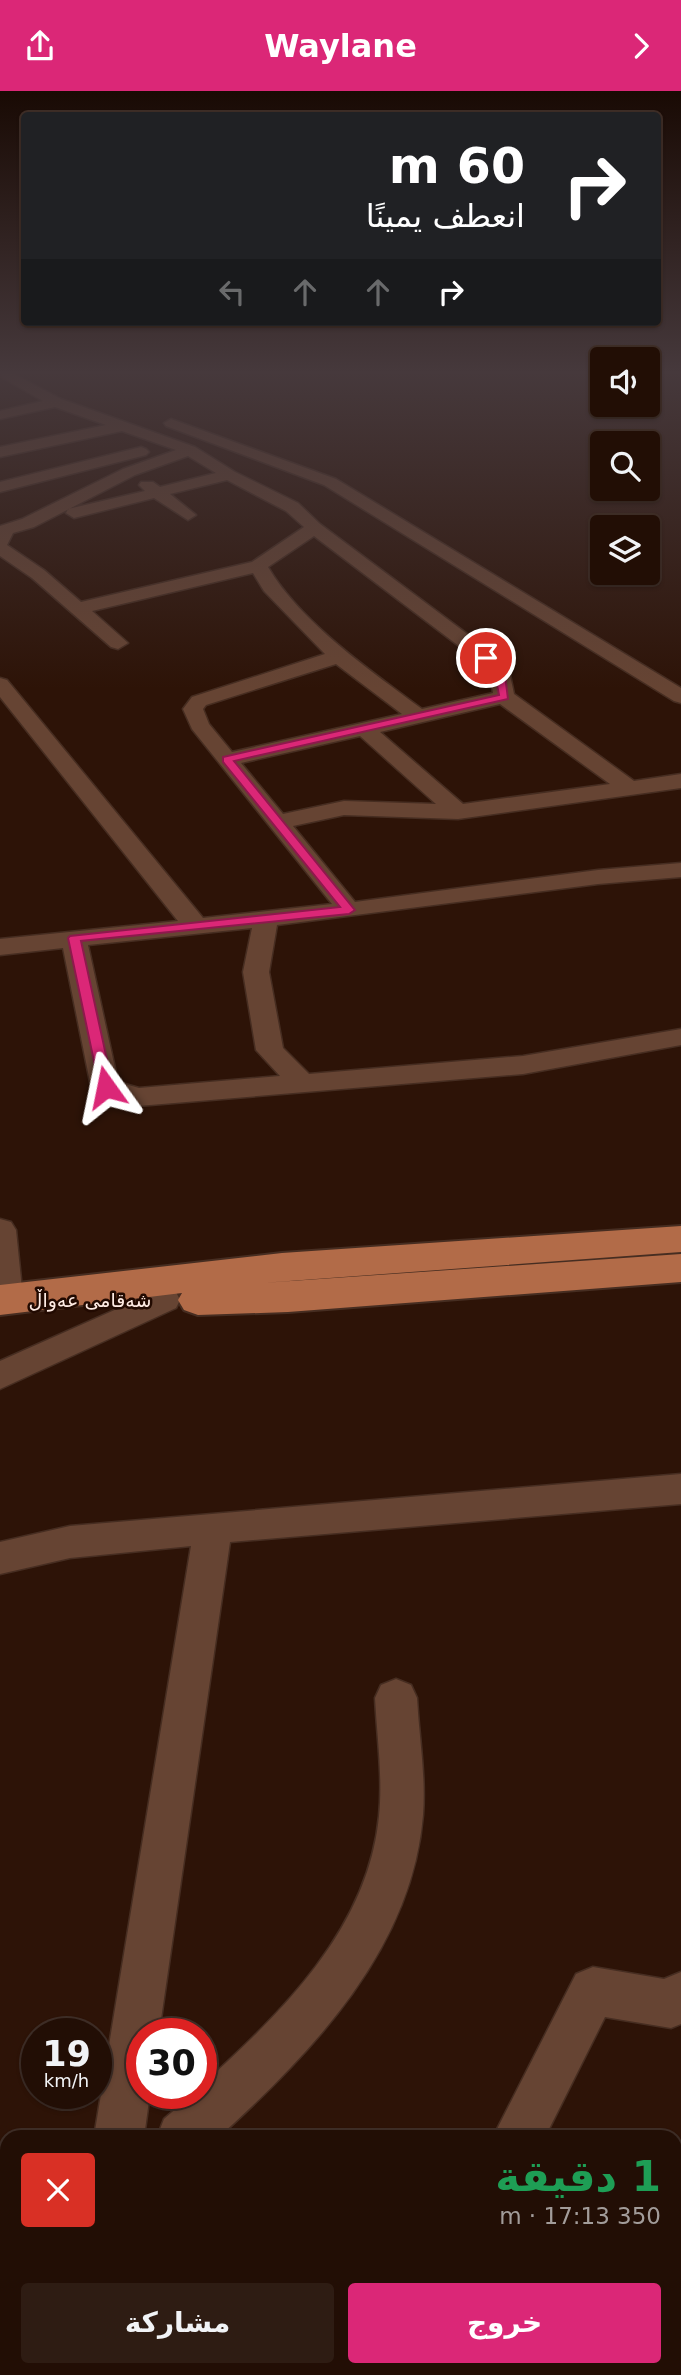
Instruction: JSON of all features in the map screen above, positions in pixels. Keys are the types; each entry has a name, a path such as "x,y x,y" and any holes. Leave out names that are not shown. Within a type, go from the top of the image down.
{"main road":[{"name":"شەقامی عەواڵ","path":"4,1300 282,1268 681,1239"},
{"name":"شەقامی عەواڵ","path":"4,1300 288,1297 681,1268"}],"street":[{"path":"0,487 42,477"},
{"path":"28,523 120,477"},
{"path":"135,477 188,515"},
{"path":"0,543 6,530 28,523 223,477"},
{"path":"232,477 292,507 314,528 486,658 500,675 504,697 627,786"},
{"path":"315,477 330,482 681,697"},
{"path":"79,608 258,566 314,528"},
{"path":"0,548 38,573 118,643"},
{"path":"258,566 270,587 337,655 418,716"},
{"path":"337,655 199,701 193,709 199,725 349,910"},
{"path":"0,684 195,925"},
{"path":"227,760 504,697"},
{"path":"363,728 458,812"},
{"path":"278,822 344,808 458,812 627,786 681,781"},
{"path":"0,947 349,910 598,877 681,870"},
{"path":"266,918 256,972 270,1050 302,1083"},
{"path":"74,938 106,1087 138,1097 523,1065 681,1037"},
{"path":"0,1230 4,1300"},
{"path":"0,1376 164,1300"},
{"path":"0,1558 70,1542 681,1489"},
{"path":"120,2130 213,1528"},
{"path":"190,2130 277,2050 311,2011 354,1952 377,1908 392,1870 400,1828 396,1698"},
{"path":"521,2130 593,1991 671,2004 681,1996"}],"route":[{"path":"106,1087 74,938 349,910 227,760 504,697 500,675 486,658"}]}
